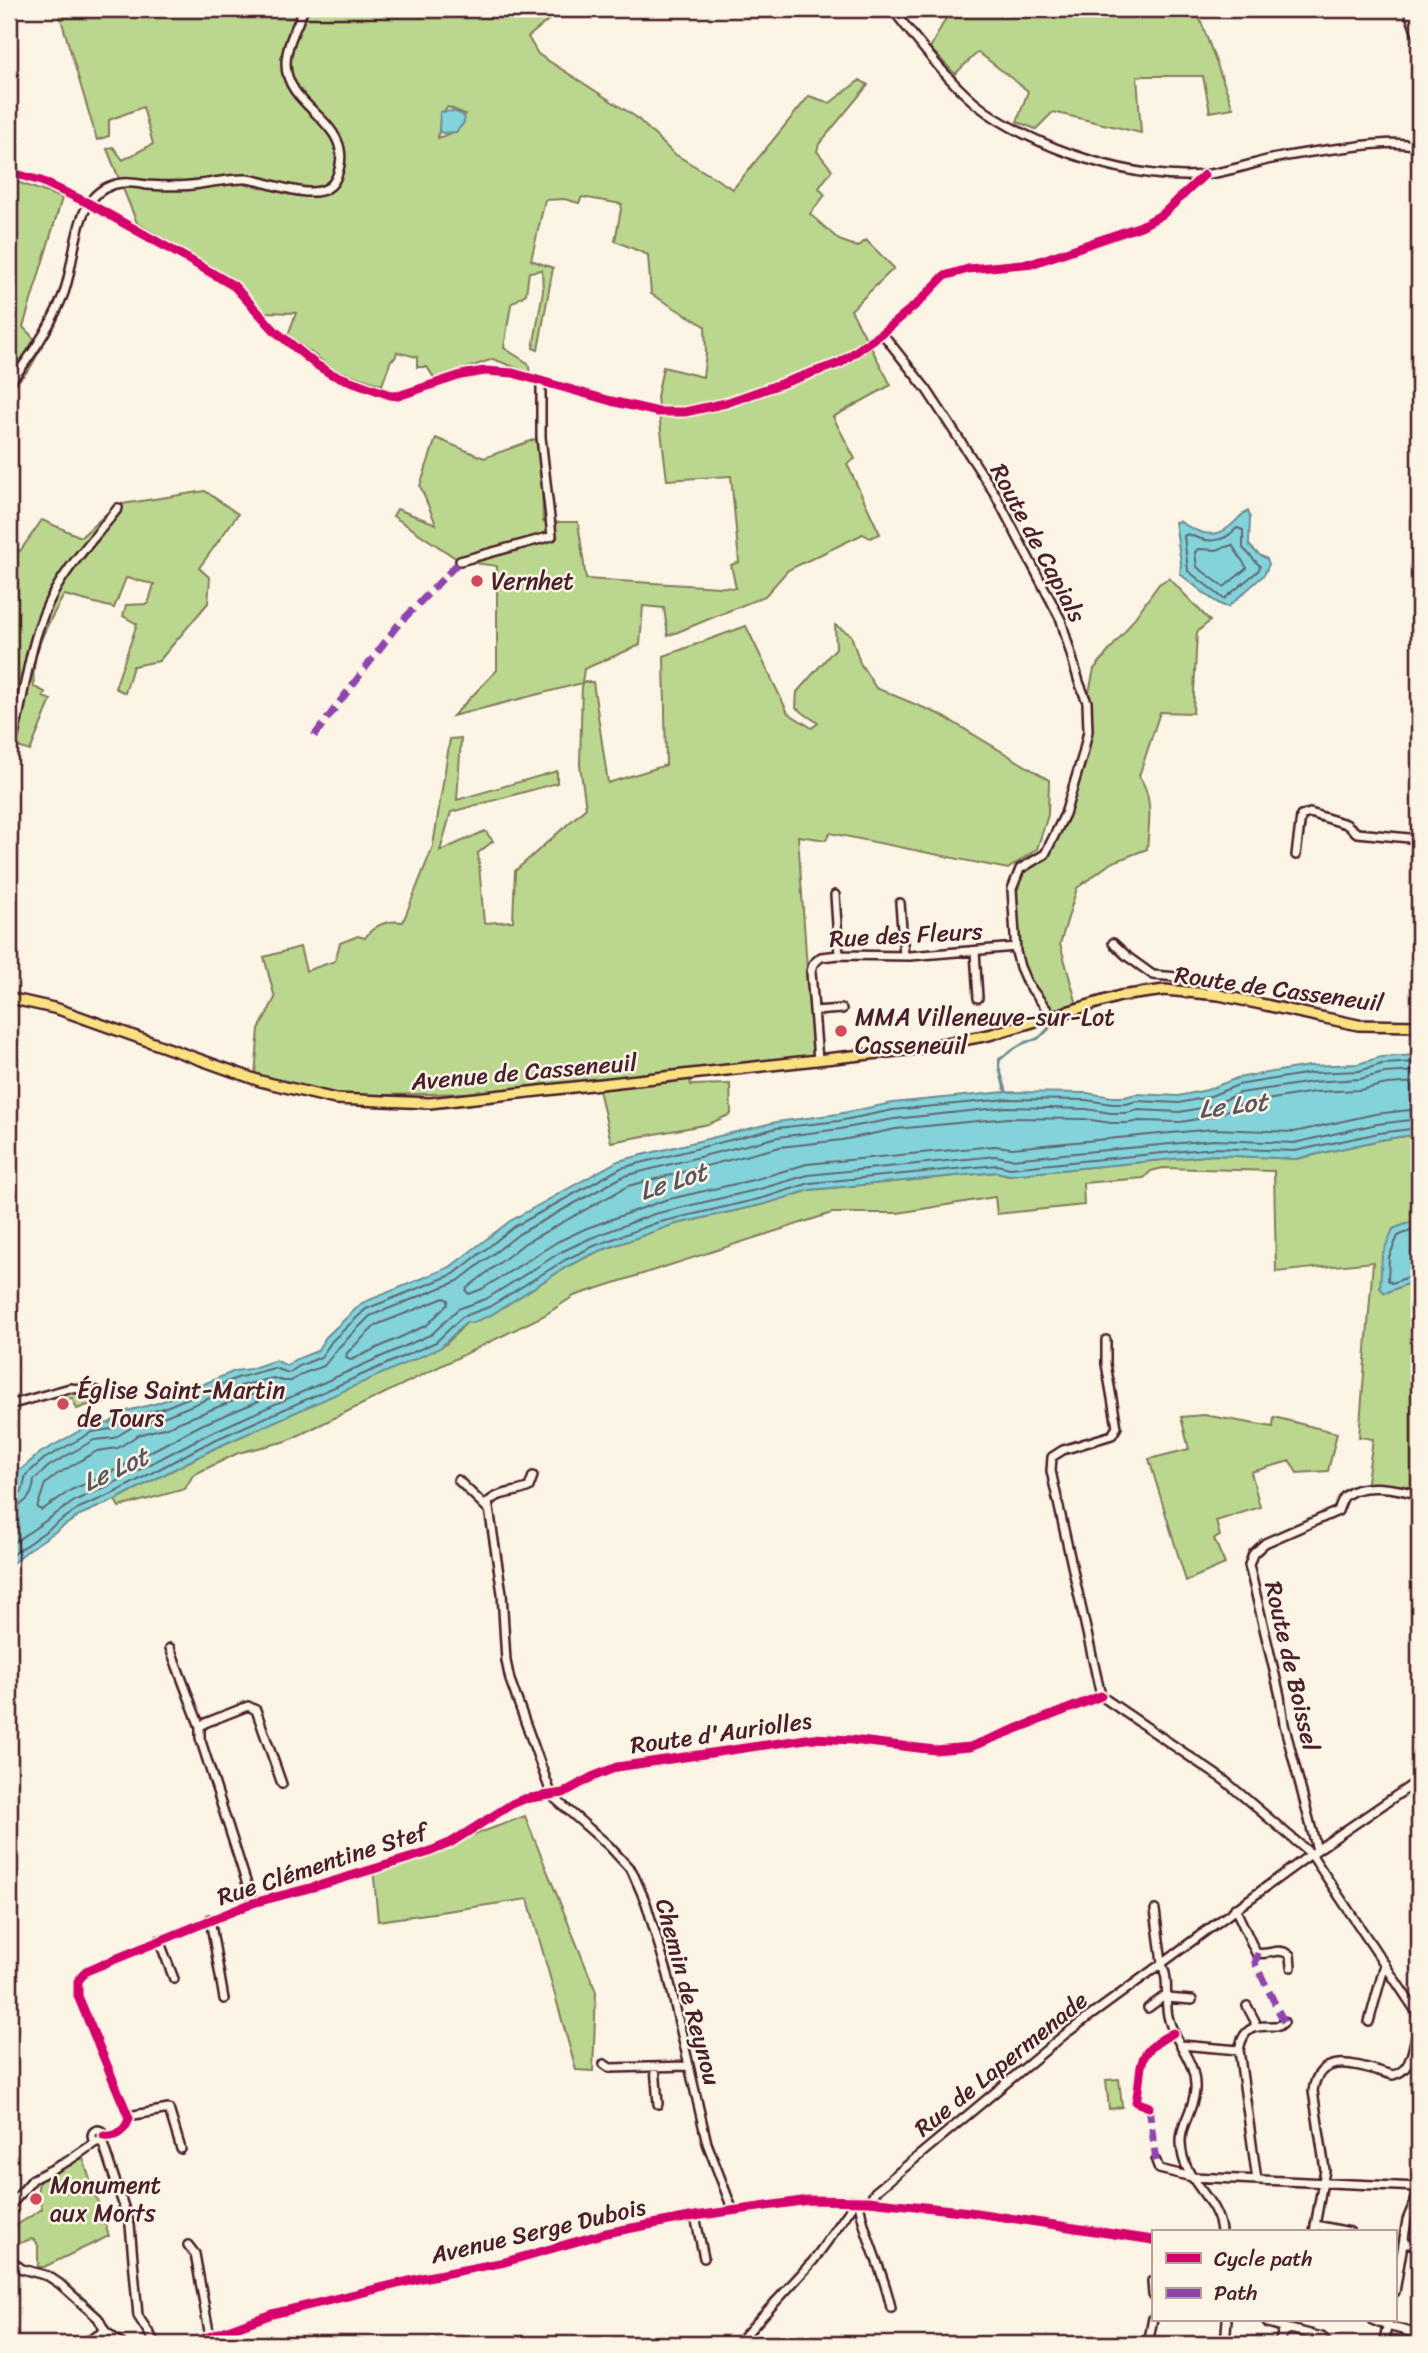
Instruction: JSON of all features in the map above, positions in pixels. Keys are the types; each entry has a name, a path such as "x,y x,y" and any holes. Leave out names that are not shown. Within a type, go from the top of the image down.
{"main road":[{"name":"Route de Casseneuil","path":"1052,1016 1131,994 1165,990 1219,995 1358,1025 1419,1026"},
{"name":"Avenue de Casseneuil","path":"9,998 58,1009 260,1080 335,1099 430,1103 917,1049 989,1035 1052,1016"}],"street":[{"path":"9,383 24,366 62,298 80,222 88,203 102,190 118,183 170,186 248,179 309,192 330,187 339,167 338,141 331,128 291,85 286,70 288,49 304,9"},
{"path":"892,9 946,74 978,105 997,118 1065,151 1107,165 1157,174 1203,174 1309,152 1383,143 1419,146"},
{"path":"1408,9 1419,40"},
{"path":"9,172 41,181 88,203 234,286 275,331 331,374 398,396 461,375 485,371 513,373 658,412 685,412 726,403 840,363 919,302 944,276 968,268 1034,263 1141,226 1163,214 1203,174"},
{"name":"Route de Capials","path":"882,332 928,390 995,494 1061,620 1087,702 1088,730 1065,814 1045,854 1020,869 1012,888 1020,967 1027,983 1052,1016"},
{"path":"460,561 552,536 541,437 541,381"},
{"path":"9,755 34,639 48,603 69,569 118,509"},
{"path":"1296,855 1301,816 1310,813 1346,824 1357,833 1419,839"},
{"path":"835,895 839,955"},
{"path":"900,904 904,956"},
{"path":"1113,943 1153,975 1189,978 1207,983 1219,995"},
{"name":"Rue des Fleurs","path":"818,1060 811,971 813,964 821,957 904,956 1016,947"},
{"path":"975,951 978,998"},
{"path":"814,1012 842,1009"},
{"path":"1106,1340 1117,1427 1112,1435 1063,1450 1052,1457 1051,1471 1101,1696 1224,1780 1314,1852 1419,2016"},
{"path":"9,1405 70,1388 99,1391"},
{"path":"488,1508 488,1502 492,1498 529,1487 533,1476"},
{"path":"458,1480 488,1508"},
{"name":"Route de Boissel","path":"1314,1852 1249,1565 1253,1554 1265,1542 1338,1511 1344,1496 1367,1488 1384,1488 1419,1495"},
{"name":"Chemin de Reynou","path":"488,1508 502,1593 506,1661 510,1680 552,1796 609,1846 632,1871 659,1941 707,2143 733,2211"},
{"path":"170,1648 200,1727 200,1738 253,1903"},
{"name":"Route d'Auriolles","path":"552,1796 617,1767 813,1738 934,1750 970,1747 1101,1696"},
{"path":"200,1727 248,1706 256,1710 282,1784"},
{"name":"Rue de Lapermenade","path":"869,2201 875,2192 1064,2035 1235,1908 1419,1780"},
{"name":"Rue Clémentine Stef","path":"128,2116 78,1996 76,1988 80,1976 86,1971 253,1903 426,1853 450,1843 512,1804 524,1799 552,1796"},
{"path":"1235,1908 1256,1953 1284,1951 1290,1955 1291,1967"},
{"path":"1155,1910 1162,1962 1166,1972 1168,2020 1191,2062 1194,2076 1194,2099 1181,2129 1185,2165 1217,2213 1221,2230"},
{"path":"210,1919 224,1999"},
{"path":"159,1940 174,1979"},
{"path":"1369,2022 1385,1964"},
{"path":"1148,2008 1166,1997 1192,2000"},
{"path":"1247,2006 1255,2025"},
{"path":"1257,2180 1240,2050 1241,2040 1255,2025 1279,2026 1284,2022"},
{"path":"1149,2107 1136,2102 1140,2063 1155,2042 1173,2033"},
{"path":"1315,2229 1325,2170 1313,2091 1314,2082 1327,2066 1336,2063 1393,2075 1400,2074 1407,2068 1419,2033"},
{"path":"1181,2045 1240,2050"},
{"path":"604,2064 610,2068 688,2066"},
{"path":"655,2067 658,2104"},
{"path":"9,2207 33,2179 68,2161 101,2139 121,2132 128,2123 128,2116 169,2109 181,2149"},
{"path":"101,2139 130,2225 138,2316 156,2344"},
{"path":"1156,2161 1159,2169 1192,2177 1419,2189 1407,2220 1396,2286"},
{"name":"Avenue Serge Dubois","path":"189,2344 302,2306 505,2262 606,2234 695,2216 809,2200 869,2201 1001,2216 1152,2240"},
{"path":"855,2200 891,2308"},
{"path":"737,2344 813,2261 855,2200"},
{"path":"695,2216 704,2259"},
{"path":"1403,2244 1419,2244"},
{"path":"188,2245 195,2254 210,2337"},
{"path":"9,2259 22,2269 48,2276 60,2284 99,2318 105,2331 121,2344"},
{"path":"1148,2344 1152,2322"},
{"path":"1225,2344 1227,2322"},
{"path":"1267,2322 1322,2337 1328,2344"},
{"path":"1383,2344 1388,2323 1419,2334"},
{"path":"1279,2344 1282,2333 1290,2329"},
{"path":"83,2344 105,2331"}],"green space":[{"path":"58,9 541,9 552,17 528,37 538,54 636,117 673,153 733,189 809,96 830,103 860,80 868,85 819,144 817,151 832,170 819,188 825,195 810,214 839,240 858,247 866,240 894,268 851,310 891,385 833,417 855,459 847,464 880,534 870,538 863,534 788,570 765,596 668,636 664,608 643,606 640,645 584,669 582,682 593,682 608,783 666,765 664,656 746,626 788,713 812,728 818,723 796,708 797,692 836,648 835,625 851,635 860,663 876,688 941,715 1049,780 1048,815 1037,849 1008,869 830,833 826,840 798,836 813,1056 688,1072 691,1085 730,1084 731,1114 709,1124 611,1142 597,1081 478,1093 336,1096 255,1075 259,1029 275,998 264,957 300,947 306,971 335,961 340,943 358,936 365,938 381,924 403,922 433,846 450,739 461,738 457,800 557,771 557,783 451,812 440,851 485,831 493,841 478,853 484,923 513,921 515,871 586,808 580,765 582,683 453,716 497,670 497,566 460,561 393,516 397,509 436,524 420,486 436,438 484,458 541,437 543,522 578,522 586,579 736,588 731,565 739,562 731,476 667,480 657,397 663,367 703,377 705,326 651,294 648,255 615,241 622,204 582,197 579,203 564,199 545,200 531,260 553,268 538,350 533,348 543,291 542,270 529,272 526,294 511,304 504,348 528,363 530,373 493,359 435,379 427,367 417,367 417,357 397,352 391,360 382,385 333,369 288,335 296,313 264,312 236,283 137,223 107,149 113,147 123,160 153,144 143,107 109,120 109,136 97,140","holes":["448,107 465,114 456,131 438,138 441,114"]},
{"path":"938,9 1218,9 1199,16 1233,108 1210,112 1203,76 1137,76 1141,133 1053,112 1036,129 1017,122 1028,91 978,52 955,74 930,48 946,18"},
{"path":"9,179 62,198 23,327 42,347 29,370 9,390"},
{"path":"205,491 238,514 199,568 210,578 208,603 159,661 133,666 125,693 115,688 137,624 123,616 126,605 148,604 154,584 126,578 114,608 64,595 41,639 33,674 34,687 45,692 43,697 51,700 30,751 18,747 9,765 10,548 20,551 42,520 81,537 116,505"},
{"path":"1169,578 1210,621 1197,632 1193,713 1160,712 1139,776 1149,802 1147,849 1111,863 1077,888 1060,944 1078,1008 1052,1016 1027,983 1016,952 1015,879 1020,869 1045,854 1065,814 1083,754 1087,702 1094,669 1159,584"},
{"path":"1419,1134 1419,1219 1393,1229 1385,1293 1419,1279 1419,1499 1366,1488 1373,1439 1359,1437 1373,1262 1276,1272 1274,1171 1163,1168 1151,1171 1144,1178 1083,1183 1084,1205 997,1214 995,1197 898,1213 832,1213 574,1296 545,1315 287,1441 238,1453 193,1475 185,1489 119,1507 115,1500 213,1449 446,1344 467,1322 472,1323 491,1314 568,1266 597,1252 672,1225 765,1204 810,1190 997,1172 1009,1175 1214,1155 1296,1159"},
{"path":"71,1390 98,1395 105,1403 77,1409 72,1398 58,1403 55,1394"},
{"path":"1204,1415 1273,1427 1274,1417 1337,1433 1328,1471 1297,1473 1290,1461 1251,1472 1260,1507 1216,1521 1220,1536 1214,1539 1225,1564 1186,1581 1149,1459 1189,1449 1181,1417"},
{"path":"525,1816 596,1992 593,2071 576,2070 528,1899 378,1921 373,1867 431,1851"},
{"path":"1119,2079 1122,2107 1109,2109 1106,2080"},
{"path":"83,2158 109,2236 44,2267 38,2267 38,2245 35,2240 9,2247 9,2230 42,2209 38,2189 42,2177"}],"water":[{"path":"453,111 465,118 463,124 456,132 442,133 439,131 440,112"},
{"path":"1248,511 1249,545 1267,559 1269,564 1264,575 1228,607 1223,606 1180,574 1175,522 1179,521 1190,528 1214,534 1229,527"},
{"name":"Le Lot","path":"1419,1055 1419,1134 1296,1159 1214,1155 1009,1175 997,1172 810,1190 765,1204 672,1225 597,1252 568,1266 491,1315 472,1323 466,1322 440,1348 213,1449 115,1500 82,1514 9,1566 9,1493 18,1487 17,1473 40,1453 90,1425 109,1423 127,1411 158,1403 235,1371 276,1360 287,1366 294,1360 317,1351 326,1337 362,1303 450,1267 510,1221 618,1161 776,1122 838,1114 892,1103 1005,1092 999,1066 1007,1092 1087,1093 1112,1097 1136,1094 1178,1096 1207,1090 1237,1078 1309,1066 1358,1064 1381,1057"},
{"path":"1419,1219 1419,1279 1385,1293 1380,1288 1382,1255 1393,1229"}],"marked path":[{"path":"314,736 397,626 460,561"},
{"path":"1258,1953 1255,1963 1284,2022"},
{"path":"1149,2107 1156,2161"}],"cycle path":[{"path":"9,172 41,181 88,203 234,286 275,331 331,374 398,396 461,375 485,371 513,373 658,412 685,412 726,403 840,363 882,333 919,302 944,276 968,269 1034,263 1141,226 1163,214 1204,175"},
{"path":"104,2136 113,2136 120,2132 129,2118 78,1996 78,1981 86,1971 253,1903 426,1853 450,1843 512,1804 524,1799 563,1793 617,1767 813,1738 935,1750 970,1747 1101,1696"},
{"path":"1149,2107 1136,2102 1142,2061 1151,2047 1173,2033"},
{"path":"189,2344 272,2314 422,2278 505,2262 606,2233 695,2216 809,2200 869,2201 970,2212 1152,2240"}],"place":[{"name":"Vernhet","path":"477,581"},
{"name":"MMA Villeneuve-sur-Lot Casseneuil","path":"841,1031"},
{"name":"Église Saint-Martin de Tours","path":"63,1404"},
{"name":"Monument aux Morts","path":"36,2199"}]}
